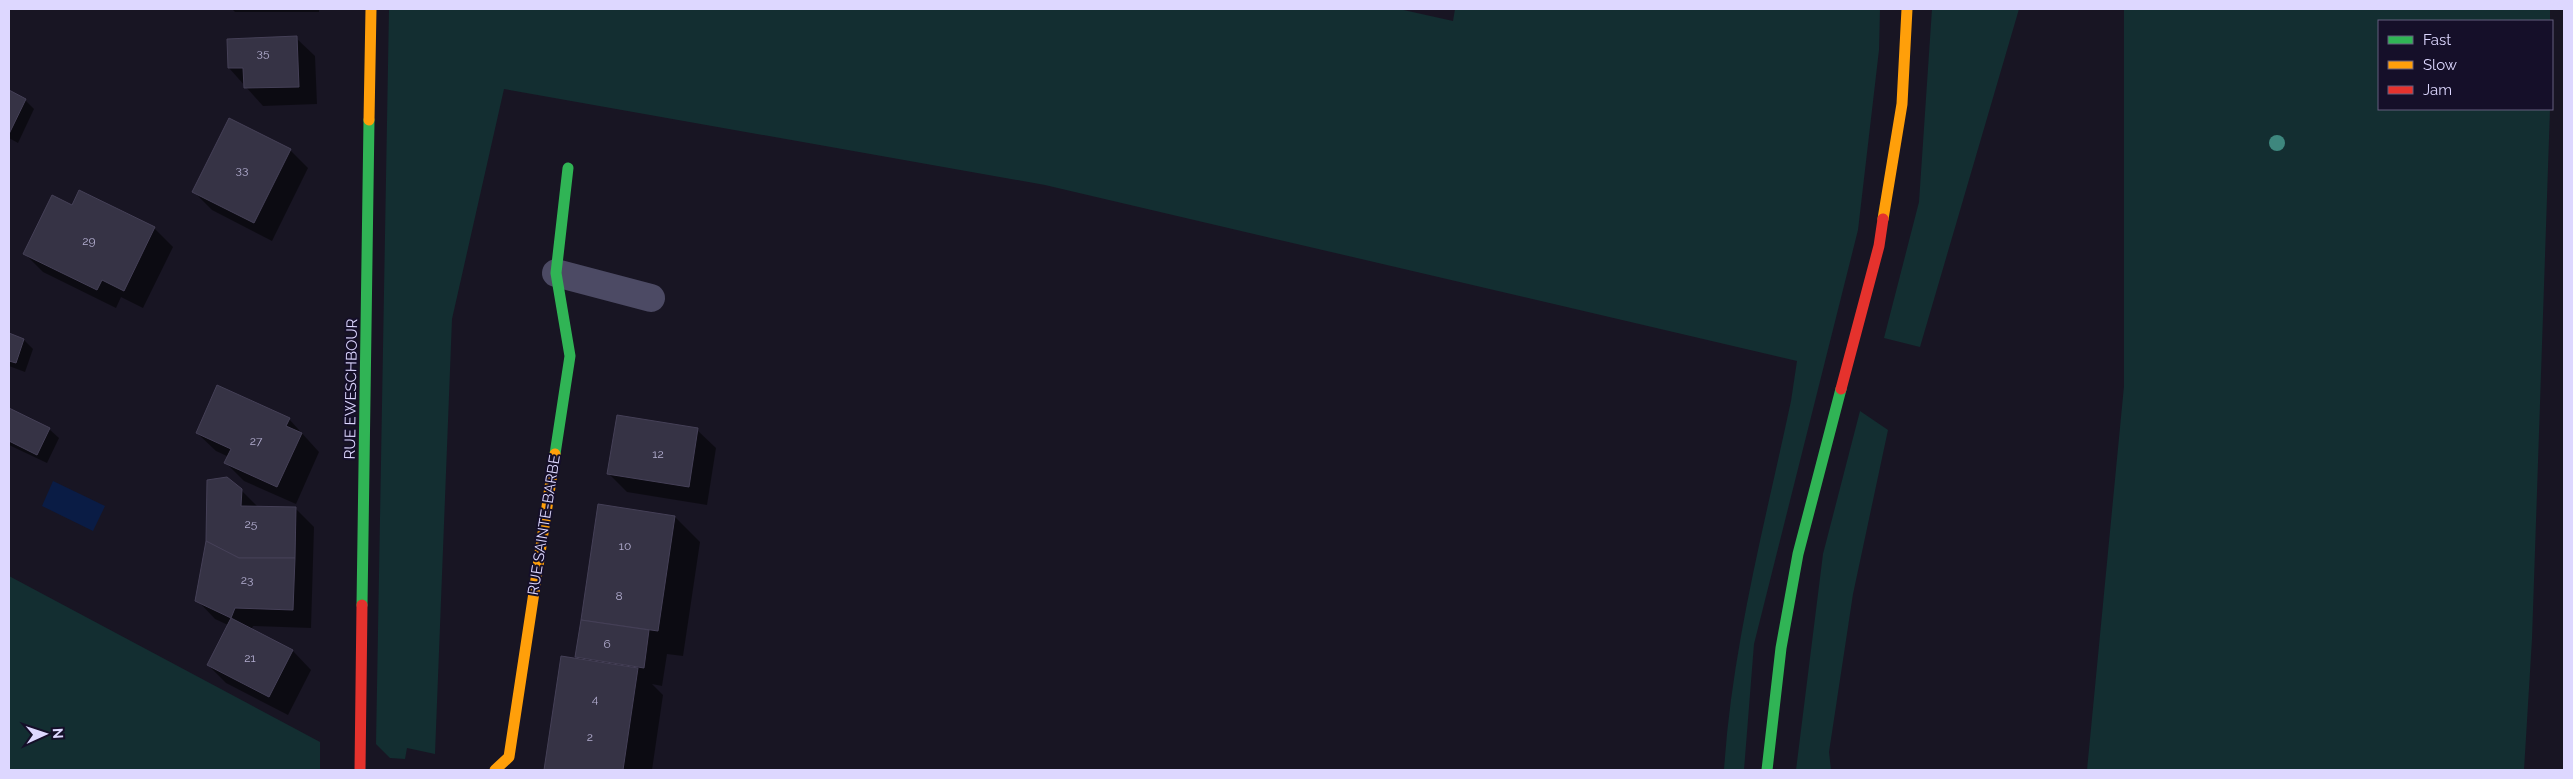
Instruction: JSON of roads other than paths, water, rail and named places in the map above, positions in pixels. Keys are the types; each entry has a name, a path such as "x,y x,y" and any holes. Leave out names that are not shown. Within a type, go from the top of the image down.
{"street":[{"name":"RUE EWESCHBOUR","path":"360,770 372,9"},
{"path":"1767,770 1767,755 1781,648 1798,554 1880,246 1902,104 1907,9"},
{"name":"RUE SAINTE-BARBE","path":"496,770 509,757 570,356 556,274 568,168"},
{"path":"556,274 651,298"}],"water":[{"path":"53,481 105,506 93,531 42,506"}]}
